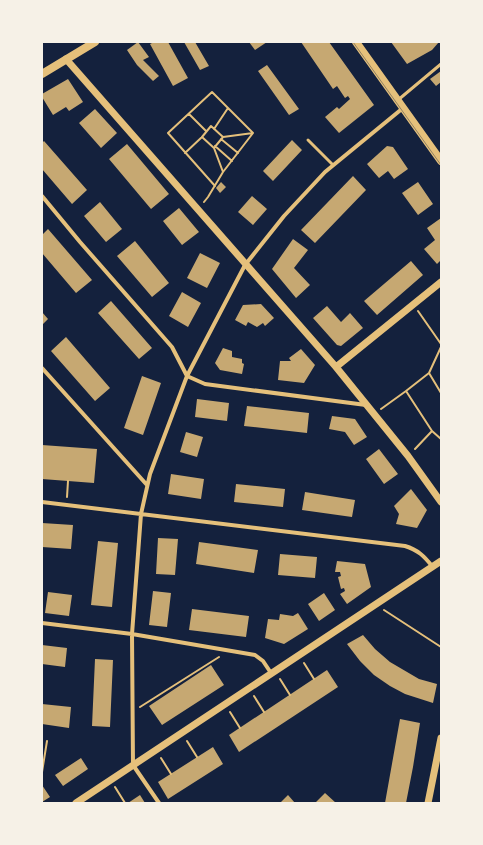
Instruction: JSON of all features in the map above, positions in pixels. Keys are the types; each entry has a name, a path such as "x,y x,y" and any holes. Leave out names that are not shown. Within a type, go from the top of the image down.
{"main road":[{"path":"42,74 95,42"},
{"path":"356,42 441,161"}],"street":[{"path":"66,59 336,367 408,456 441,502"},
{"path":"159,803 133,765 132,634 141,514 150,474 187,376 245,265 284,216 325,172 403,108"},
{"path":"42,196 80,242 172,347 187,376 205,384 367,405"},
{"path":"336,367 441,282"},
{"path":"42,368 147,485"},
{"path":"42,502 405,546 415,549 422,554 432,566"},
{"path":"76,803 441,561"},
{"path":"42,623 132,634 255,655 273,671"},
{"path":"428,803 441,738"}],"lane":[{"path":"398,100 441,64"},
{"path":"308,140 333,166"}],"path":[{"path":"215,186 168,134 212,92 253,133"},
{"path":"214,129 228,108"},
{"path":"189,114 206,131"},
{"path":"185,153 211,126 238,153"},
{"path":"214,147 222,138 253,133"},
{"path":"208,197 223,172 253,133"},
{"path":"202,137 232,160"},
{"path":"214,147 223,172"},
{"path":"374,414 428,373 441,345 413,304"},
{"path":"428,373 441,393"},
{"path":"406,391 432,431 441,439"},
{"path":"415,449 432,431"},
{"path":"67,497 68,481"},
{"path":"376,603 390,615 441,647"},
{"path":"132,712 229,650"},
{"path":"299,654 314,679"},
{"path":"273,671 290,695"},
{"path":"249,687 264,712"},
{"path":"225,704 240,728"},
{"path":"182,732 197,757"},
{"path":"42,772 46,741"},
{"path":"156,750 171,774"},
{"path":"111,780 125,803"}],"building":[{"path":"138,42 149,57 143,60 159,76 153,81 137,65 127,50"},
{"path":"154,42 168,42 188,78 173,86 150,44"},
{"path":"184,42 195,42 209,66 200,70"},
{"path":"249,42 267,42 255,50"},
{"path":"301,42 329,42 374,105 339,133 325,117 337,107 339,109 350,99 348,96 345,98 337,86 333,89"},
{"path":"391,42 439,42 432,50 407,64"},
{"path":"267,65 299,109 289,115 258,71"},
{"path":"441,71 441,82 436,86 430,79"},
{"path":"68,79 83,102 69,111 66,107 53,115 42,97 42,94"},
{"path":"95,109 117,133 101,148 79,123"},
{"path":"292,140 302,150 273,181 263,171"},
{"path":"44,141 87,190 72,204 42,169 42,143"},
{"path":"127,144 169,194 151,209 109,159"},
{"path":"387,146 393,147 408,169 394,179 388,171 379,178 367,164"},
{"path":"353,176 366,190 315,243 301,230"},
{"path":"221,182 226,187 220,193 216,188"},
{"path":"418,182 433,204 418,215 402,193"},
{"path":"252,196 267,209 253,225 238,212"},
{"path":"100,202 122,229 106,242 84,216"},
{"path":"179,208 199,232 182,245 163,221"},
{"path":"441,218 441,260 437,264 424,249 435,240 427,228"},
{"path":"48,229 92,280 76,293 42,253 42,235"},
{"path":"293,239 308,250 294,268 310,285 296,298 272,269"},
{"path":"135,241 169,283 152,297 117,256"},
{"path":"200,253 220,263 207,288 187,278"},
{"path":"411,261 423,275 377,315 364,301"},
{"path":"182,292 201,303 188,327 169,316"},
{"path":"111,301 152,348 139,359 98,313"},
{"path":"261,304 274,318 265,326 263,323 257,327 248,322 246,326 235,320 243,305"},
{"path":"327,306 341,322 350,313 363,328 341,346 337,345 313,318"},
{"path":"42,312 48,319 42,325"},
{"path":"66,337 110,388 95,401 51,351"},
{"path":"223,348 232,351 232,357 242,359 242,363 244,364 242,374 220,370 215,363"},
{"path":"301,349 315,365 304,383 278,380 280,361 291,361 289,358"},
{"path":"142,376 161,383 143,435 124,428"},
{"path":"197,399 229,403 227,421 195,417"},
{"path":"247,406 309,413 307,433 244,426"},
{"path":"332,416 355,419 367,437 354,445 345,432 329,429"},
{"path":"186,432 203,437 197,457 180,452"},
{"path":"42,445 97,449 94,483 42,479"},
{"path":"379,449 398,474 384,484 366,459"},
{"path":"171,474 204,479 201,499 168,494"},
{"path":"236,484 285,489 283,507 234,502"},
{"path":"411,489 427,510 417,528 396,524 399,514 394,506"},
{"path":"305,492 355,500 352,517 302,510"},
{"path":"42,523 73,525 71,549 42,547"},
{"path":"158,538 178,539 175,575 156,574"},
{"path":"98,541 118,543 112,607 91,605"},
{"path":"199,542 258,550 254,573 196,564"},
{"path":"280,554 317,557 315,578 278,575"},
{"path":"337,561 365,564 371,587 347,604 340,594 345,591 344,588 341,589 338,577 341,576 340,572 335,572"},
{"path":"153,591 171,593 167,627 149,625"},
{"path":"48,592 72,595 69,616 45,613"},
{"path":"324,593 335,610 319,621 308,604"},
{"path":"192,609 249,616 246,637 189,630"},
{"path":"298,613 308,629 284,644 265,638 268,619 279,620 280,614 293,616"},
{"path":"363,635 375,649 390,662 419,679 437,684 433,703 405,694 374,675 360,661 347,644"},
{"path":"42,645 67,648 65,667 42,664"},
{"path":"95,659 113,660 110,727 92,726"},
{"path":"211,665 224,685 162,725 149,706"},
{"path":"327,670 338,687 239,752 229,735"},
{"path":"42,704 71,707 69,728 42,724"},
{"path":"400,719 420,723 413,767 406,803 385,803"},
{"path":"213,747 223,764 168,799 158,782"},
{"path":"81,758 88,769 63,786 55,775"},
{"path":"42,785 50,797 42,802"},
{"path":"325,793 336,803 315,803"},
{"path":"140,795 145,803 128,803"},
{"path":"288,795 295,803 280,803"}],"tram line":[{"path":"353,42 441,165"}]}
